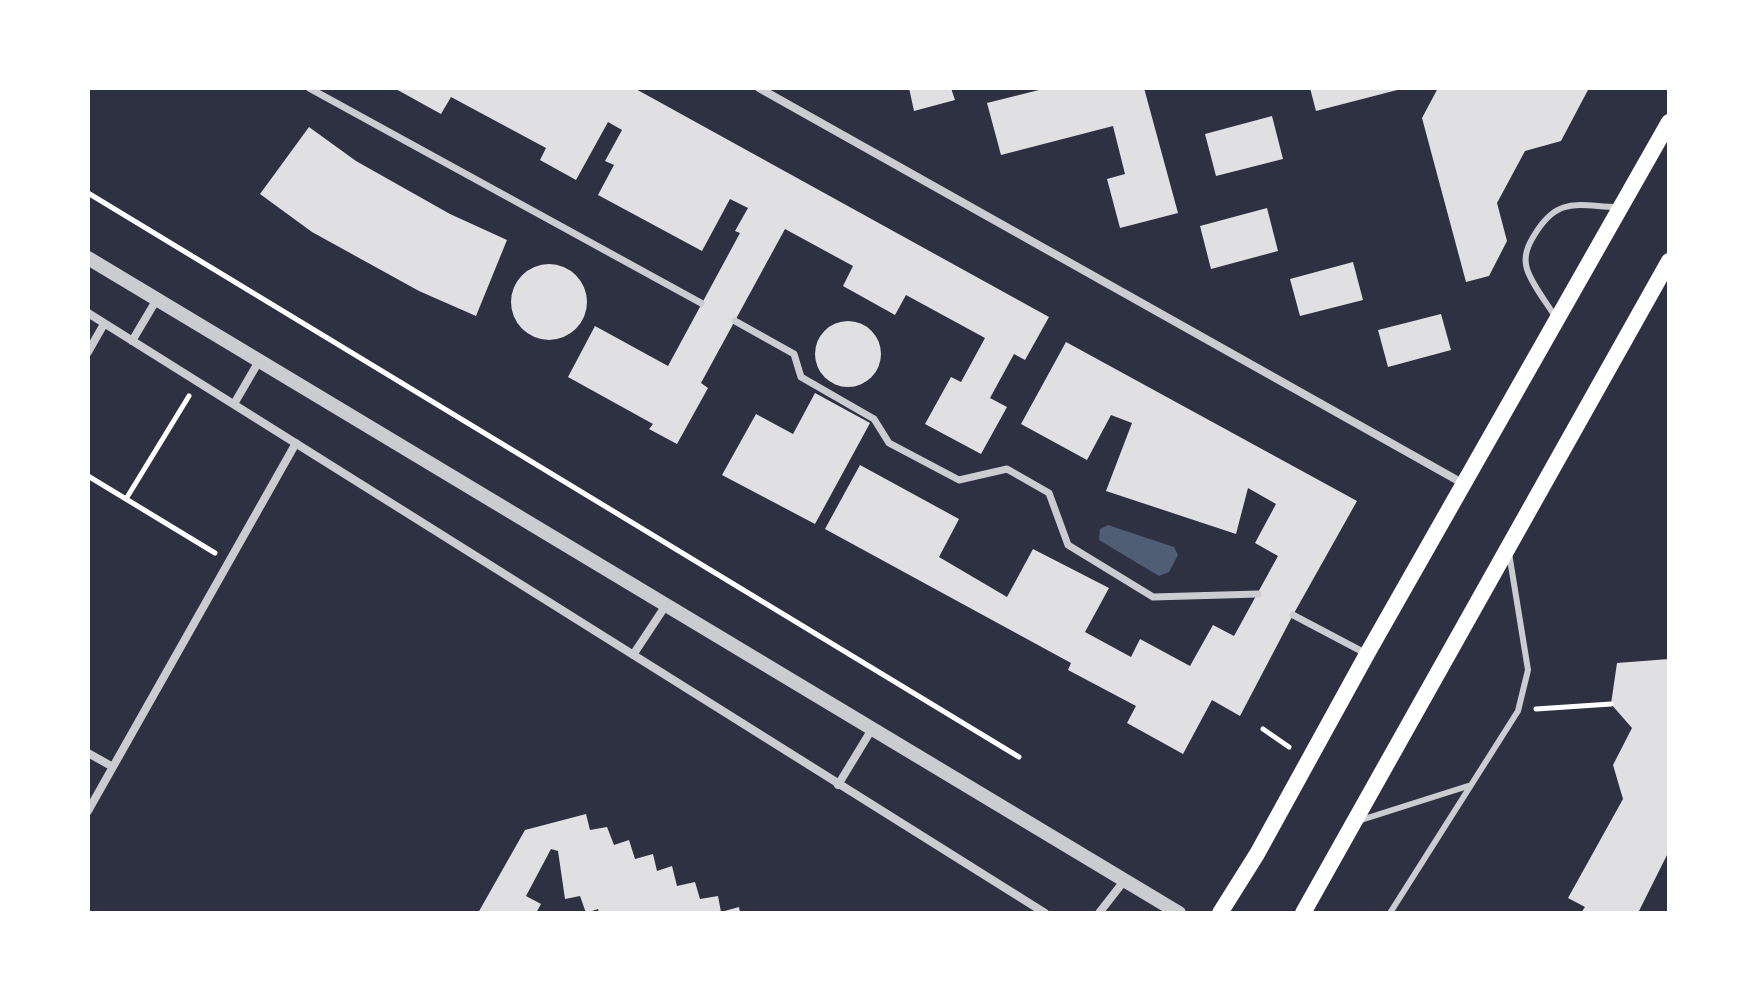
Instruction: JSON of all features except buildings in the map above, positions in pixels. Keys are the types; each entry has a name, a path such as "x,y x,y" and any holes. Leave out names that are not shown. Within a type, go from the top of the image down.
{"main road":[{"path":"1220,913 1257,854 1669,122"},
{"path":"1303,913 1669,261"}],"street":[{"path":"309,88 701,303"},
{"path":"759,88 1464,484"},
{"path":"88,258 1179,913"},
{"path":"132,341 157,299"},
{"path":"88,313 1045,913"},
{"path":"735,321 794,354 801,377 874,419 889,443 959,480 1007,469 1049,493 1068,545 1153,597 1258,594"},
{"path":"88,352 104,324"},
{"path":"234,404 259,361"},
{"path":"88,811 296,443"},
{"path":"633,655 666,605"},
{"path":"1293,615 1367,654"},
{"path":"838,785 872,729"},
{"path":"88,753 113,767"},
{"path":"1099,913 1124,881"}],"lane":[{"path":"1557,320 1527,270 1529,244 1547,215 1556,209 1565,206 1620,207"},
{"path":"1390,913 1518,711 1528,670 1508,547"},
{"path":"1354,822 1469,785"}],"path":[{"path":"88,193 1019,757"},
{"path":"126,499 198,382"},
{"path":"88,476 229,561"},
{"path":"1518,711 1611,704"},
{"path":"1263,729 1308,760"}],"water":[{"path":"1108,525 1174,547 1178,555 1169,572 1159,576 1099,540 1100,529"}]}
